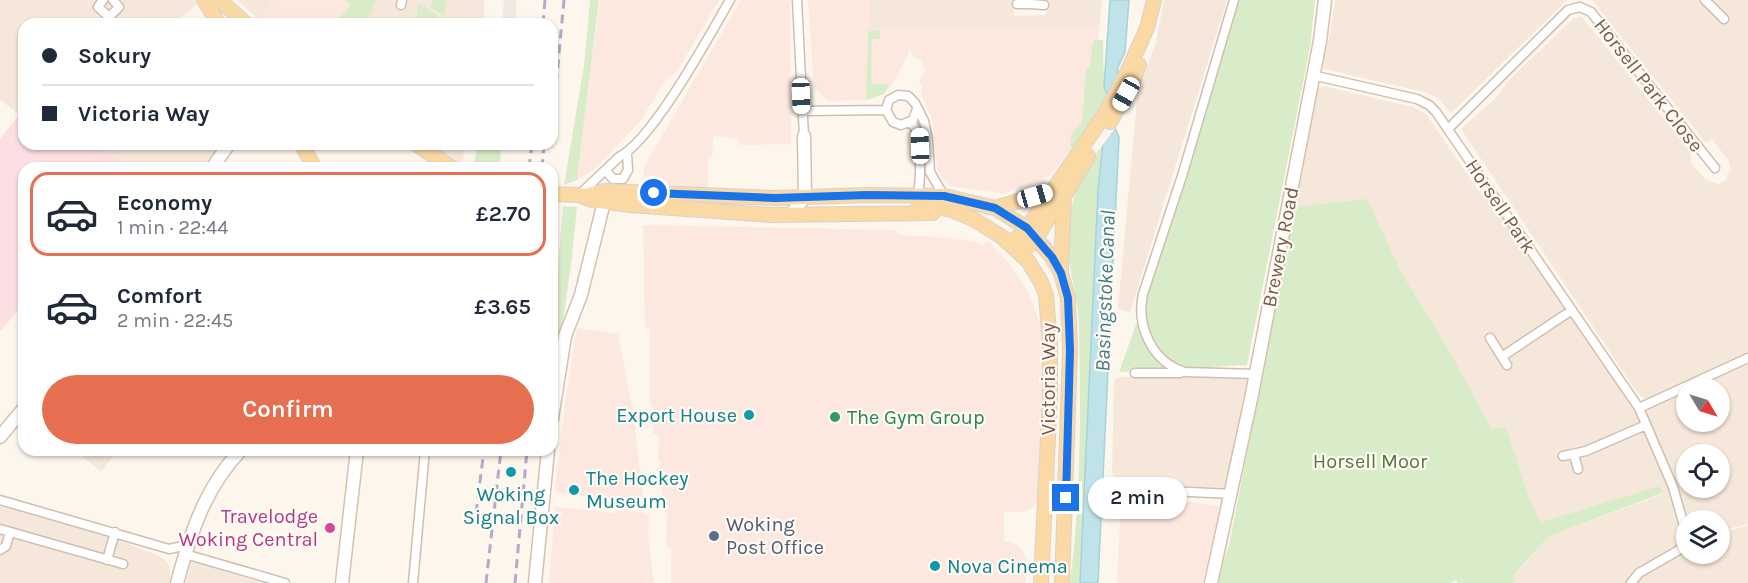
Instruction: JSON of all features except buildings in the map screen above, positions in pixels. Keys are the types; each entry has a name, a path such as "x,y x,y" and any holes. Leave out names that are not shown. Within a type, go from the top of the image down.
{"main road":[{"path":"204,0 215,18"},
{"path":"220,0 240,18"},
{"path":"1085,152 1126,75 1146,28 1154,0"},
{"path":"1016,249 1032,232 1132,83 1148,42 1146,28"},
{"path":"425,150 442,162"},
{"path":"995,208 1058,194"},
{"path":"1058,194 1061,273"},
{"path":"558,195 595,200"},
{"name":"Victoria Way","path":"918,196 918,202 922,206 949,209 991,230 1016,249 1028,261 1046,295 1049,321 1050,394 1041,583"},
{"name":"Victoria Way","path":"595,200 944,196 995,208 1032,232 1049,251 1061,273 1070,312 1062,583"},
{"name":"Victoria Way","path":"595,200 771,215 951,213 962,215"}],"street":[{"path":"103,0 98,7 109,17 119,7 112,0"},
{"path":"558,380 565,336 581,295 595,200 606,171 619,157 627,153 663,109 730,0"},
{"path":"796,214 805,197 797,0"},
{"path":"1185,372 1167,363 1149,341 1141,321 1141,303 1182,176 1234,0"},
{"name":"Brewery Road","path":"1211,583 1256,374 1320,41 1324,0"},
{"path":"1706,0 1724,19"},
{"path":"1017,4 1029,2 1044,5"},
{"name":"Horsell Park Close","path":"1448,129 1568,10 1580,7 1591,12 1715,168"},
{"name":"Horsell Park","path":"1312,75 1419,99 1431,107 1639,408 1680,510"},
{"path":"917,110 910,122 901,125 892,122 886,110 893,97 903,95 912,99 924,121 928,139 930,172 944,196"},
{"path":"802,111 886,110"},
{"path":"910,122 920,134 918,196"},
{"path":"606,171 613,179 623,179 628,170 627,153"},
{"path":"1503,356 1572,310"},
{"path":"1490,344 1503,356 1507,365"},
{"path":"1639,408 1748,358"},
{"path":"1135,374 1185,372 1256,374"},
{"path":"0,437 18,415"},
{"path":"1563,456 1574,455 1646,425"},
{"path":"1574,455 1578,469"},
{"path":"177,583 189,541 215,483 236,456"},
{"path":"342,583 356,456"},
{"path":"412,583 425,456"},
{"path":"535,583 547,456"},
{"path":"1107,488 1232,494"},
{"path":"0,500 169,549 183,546 189,541"},
{"path":"0,529 123,564"},
{"path":"0,550 6,546 10,532"},
{"path":"107,560 115,532"},
{"path":"169,549 176,558 180,570"},
{"path":"1631,583 1639,573 1676,552"},
{"path":"185,554 285,583"}],"shaded area":[{"path":"0,0 195,0 197,4 181,18 18,18 18,114 0,100"},
{"path":"237,0 275,0 257,18"},
{"path":"275,0 377,0 352,18 259,18"},
{"path":"377,0 484,0 484,18 352,18"},
{"path":"504,0 516,0 516,18 502,18"},
{"path":"600,0 719,0 676,73 667,78 641,120 597,167 577,180"},
{"path":"741,0 790,0 791,144 740,145 739,139 713,136 712,156 708,158 708,189 651,184 644,179 645,165"},
{"path":"808,0 870,0 870,30 1099,27 1094,118 1063,160 1048,176 1029,186 1014,189 1005,194 951,186 937,169 933,121 921,94 922,85 919,83 926,68 922,66 924,62 913,56 910,50 896,78 884,94 868,100 828,101 814,87"},
{"path":"870,0 1013,0 1014,16 1046,15 1046,0 1102,0 1099,27 870,30"},
{"path":"1164,0 1227,0 1130,312 1118,309 1138,89 1156,42"},
{"path":"1335,0 1567,0 1451,113 1440,100 1429,93 1324,69"},
{"path":"1592,0 1700,0 1704,4 1708,0 1748,0 1748,354 1694,378 1676,378 1676,386 1646,399 1636,391 1461,129 1497,97 1509,80 1574,18 1581,16 1691,152 1691,163 1706,180 1719,184 1726,180 1731,168 1728,160 1712,139 1706,143"},
{"path":"1323,86 1413,107 1426,114 1483,197 1486,195 1636,409 1643,412 1676,397 1676,432 1730,432 1730,378 1716,378 1748,364 1748,524 1730,528 1730,510 1676,510 1676,564 1730,564 1730,530 1748,526 1748,583 1515,583 1513,577 1549,536 1663,494 1661,487 1541,522 1448,348 1401,272 1294,207 1317,89"},
{"path":"18,116 18,150 105,150 120,162 18,162 18,310 0,332 0,139"},
{"path":"104,150 217,150 209,162 120,162"},
{"path":"437,150 465,150 463,160 456,162"},
{"path":"643,225 894,230 903,236 945,237 982,245 988,241 1008,262 1025,286 1041,323 1044,368 1041,491 1039,501 1030,509 1021,512 1004,512 1004,541 1017,545 1021,549 1029,566 1025,583 671,583 671,549 666,546 667,513 662,509 662,476 656,470 662,464 658,461 659,437 653,433 654,409 650,405 650,328 645,327"},
{"path":"577,328 618,334 632,407 643,495 637,501 558,493 555,490"},
{"path":"1187,375 1248,379 1228,488 1116,482 1112,473 1116,378"},
{"path":"82,456 113,456 101,472"},
{"path":"1121,498 1174,500 1220,506 1203,583 1117,583"},
{"path":"0,506 108,536 159,556 167,562 170,569 170,583 0,583"},
{"path":"555,507 616,513 617,510 646,513 649,517 648,536 654,583 549,583"},
{"path":"192,561 262,583 185,583"}],"green space":[{"path":"345,0 377,0 367,18 340,18 351,5"},
{"path":"434,0 446,0 445,16 430,7"},
{"path":"590,0 599,0 577,180 564,185 584,66"},
{"path":"1238,0 1315,0 1310,47 1247,365 1119,372 1165,244"},
{"path":"418,3 440,18 417,18"},
{"path":"880,30 880,39 872,39 871,84 889,84 884,94 866,100 868,31"},
{"path":"1095,40 1103,40 1104,87 1108,99 1073,149 1070,145 1072,133 1082,123 1086,70 1090,67 1092,44"},
{"path":"1104,143 1098,191 1080,583 1070,583 1078,486 1080,389 1079,324 1069,263 1068,225 1080,181"},
{"path":"477,150 501,150 500,162 474,162"},
{"name":"Horsell Moor","path":"1367,199 1401,272 1448,348 1491,428 1506,428 1530,501 1541,522 1660,486 1663,493 1549,536 1513,576 1515,583 1458,583 1456,580 1450,583 1217,583 1229,546 1294,207"},
{"path":"563,206 577,207 558,358 558,269"}],"water":[{"name":"Basingstoke Canal","path":"1110,0 1129,0 1125,52 1118,67 1117,82 1115,128 1119,137 1098,583 1080,583 1098,191 1108,96 1104,87"}],"pier":[{"path":"1120,82 1118,124 1100,149 1104,107"}],"railway":[{"path":"544,18 545,0"},
{"path":"558,64 564,0"},
{"path":"530,162 531,150"},
{"path":"542,162 544,150"},
{"path":"476,513 483,456"},
{"path":"486,583 500,456"},
{"path":"515,583 526,456"}],"place":[{"name":"Export House","path":"749,415"},
{"name":"The Gym Group","path":"835,417"},
{"name":"Woking Signal Box","path":"511,472"},
{"name":"The Hockey Museum","path":"574,490"},
{"name":"Travelodge Woking Central","path":"330,528"},
{"name":"Woking Post Office","path":"714,536"},
{"name":"Nova Cinema","path":"935,566"}],"route":[{"path":"654,193 775,198 868,195 944,196 995,208 1027,228 1049,251 1061,273 1068,298 1070,350 1066,498"}]}
